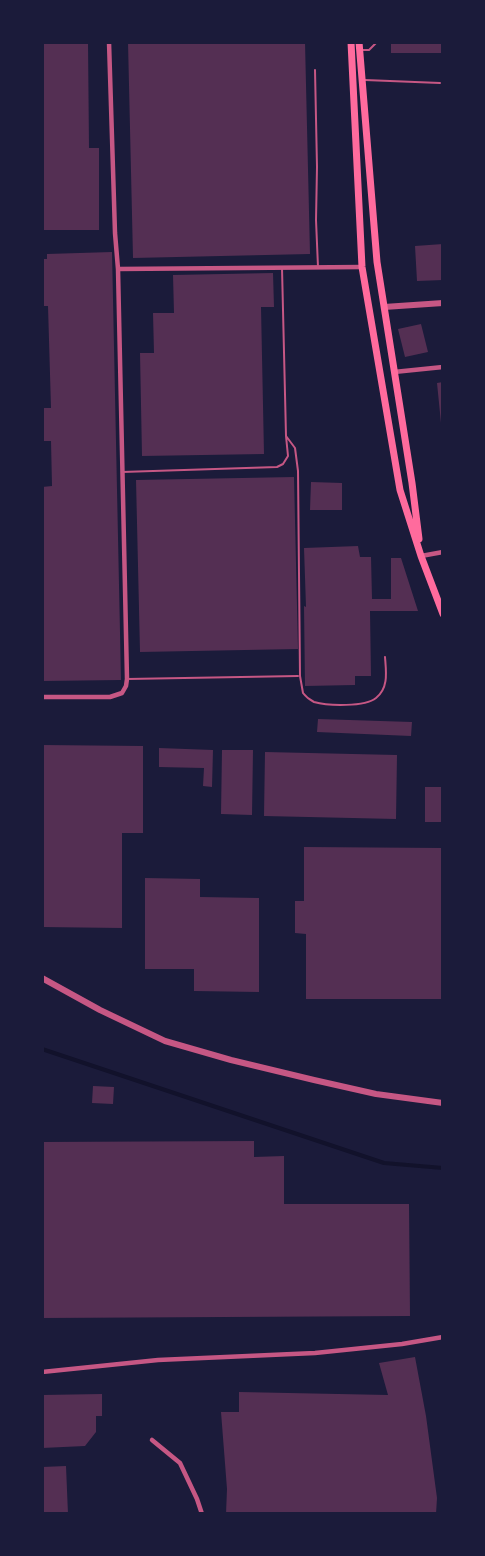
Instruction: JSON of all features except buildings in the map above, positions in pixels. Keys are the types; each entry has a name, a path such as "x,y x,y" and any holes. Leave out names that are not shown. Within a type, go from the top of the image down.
{"main road":[{"path":"359,42 377,262 422,556"},
{"path":"351,46 362,267 400,490 443,614"}],"street":[{"path":"42,697 110,697 122,693 127,679 118,269 114,233 109,42"},
{"path":"118,269 362,267"},
{"path":"384,307 443,303"},
{"path":"394,372 443,366"},
{"path":"422,556 443,552"},
{"path":"42,978 100,1010 165,1041 231,1060 376,1094 443,1103"},
{"path":"42,1372 158,1360 315,1353 402,1344 443,1337"},
{"path":"152,1440 180,1463 202,1514"}],"lane":[{"path":"351,46 360,51 369,50 377,42"},
{"path":"315,70 318,267"},
{"path":"362,80 440,83"},
{"path":"122,472 277,467 283,464 288,456 282,268"},
{"path":"286,436 295,448 298,471 300,676 303,693 309,699 328,704 359,704 376,698 385,684 387,675 385,657"},
{"path":"127,679 300,676"}],"waterway":[{"path":"42,1049 384,1163 443,1168"}]}
